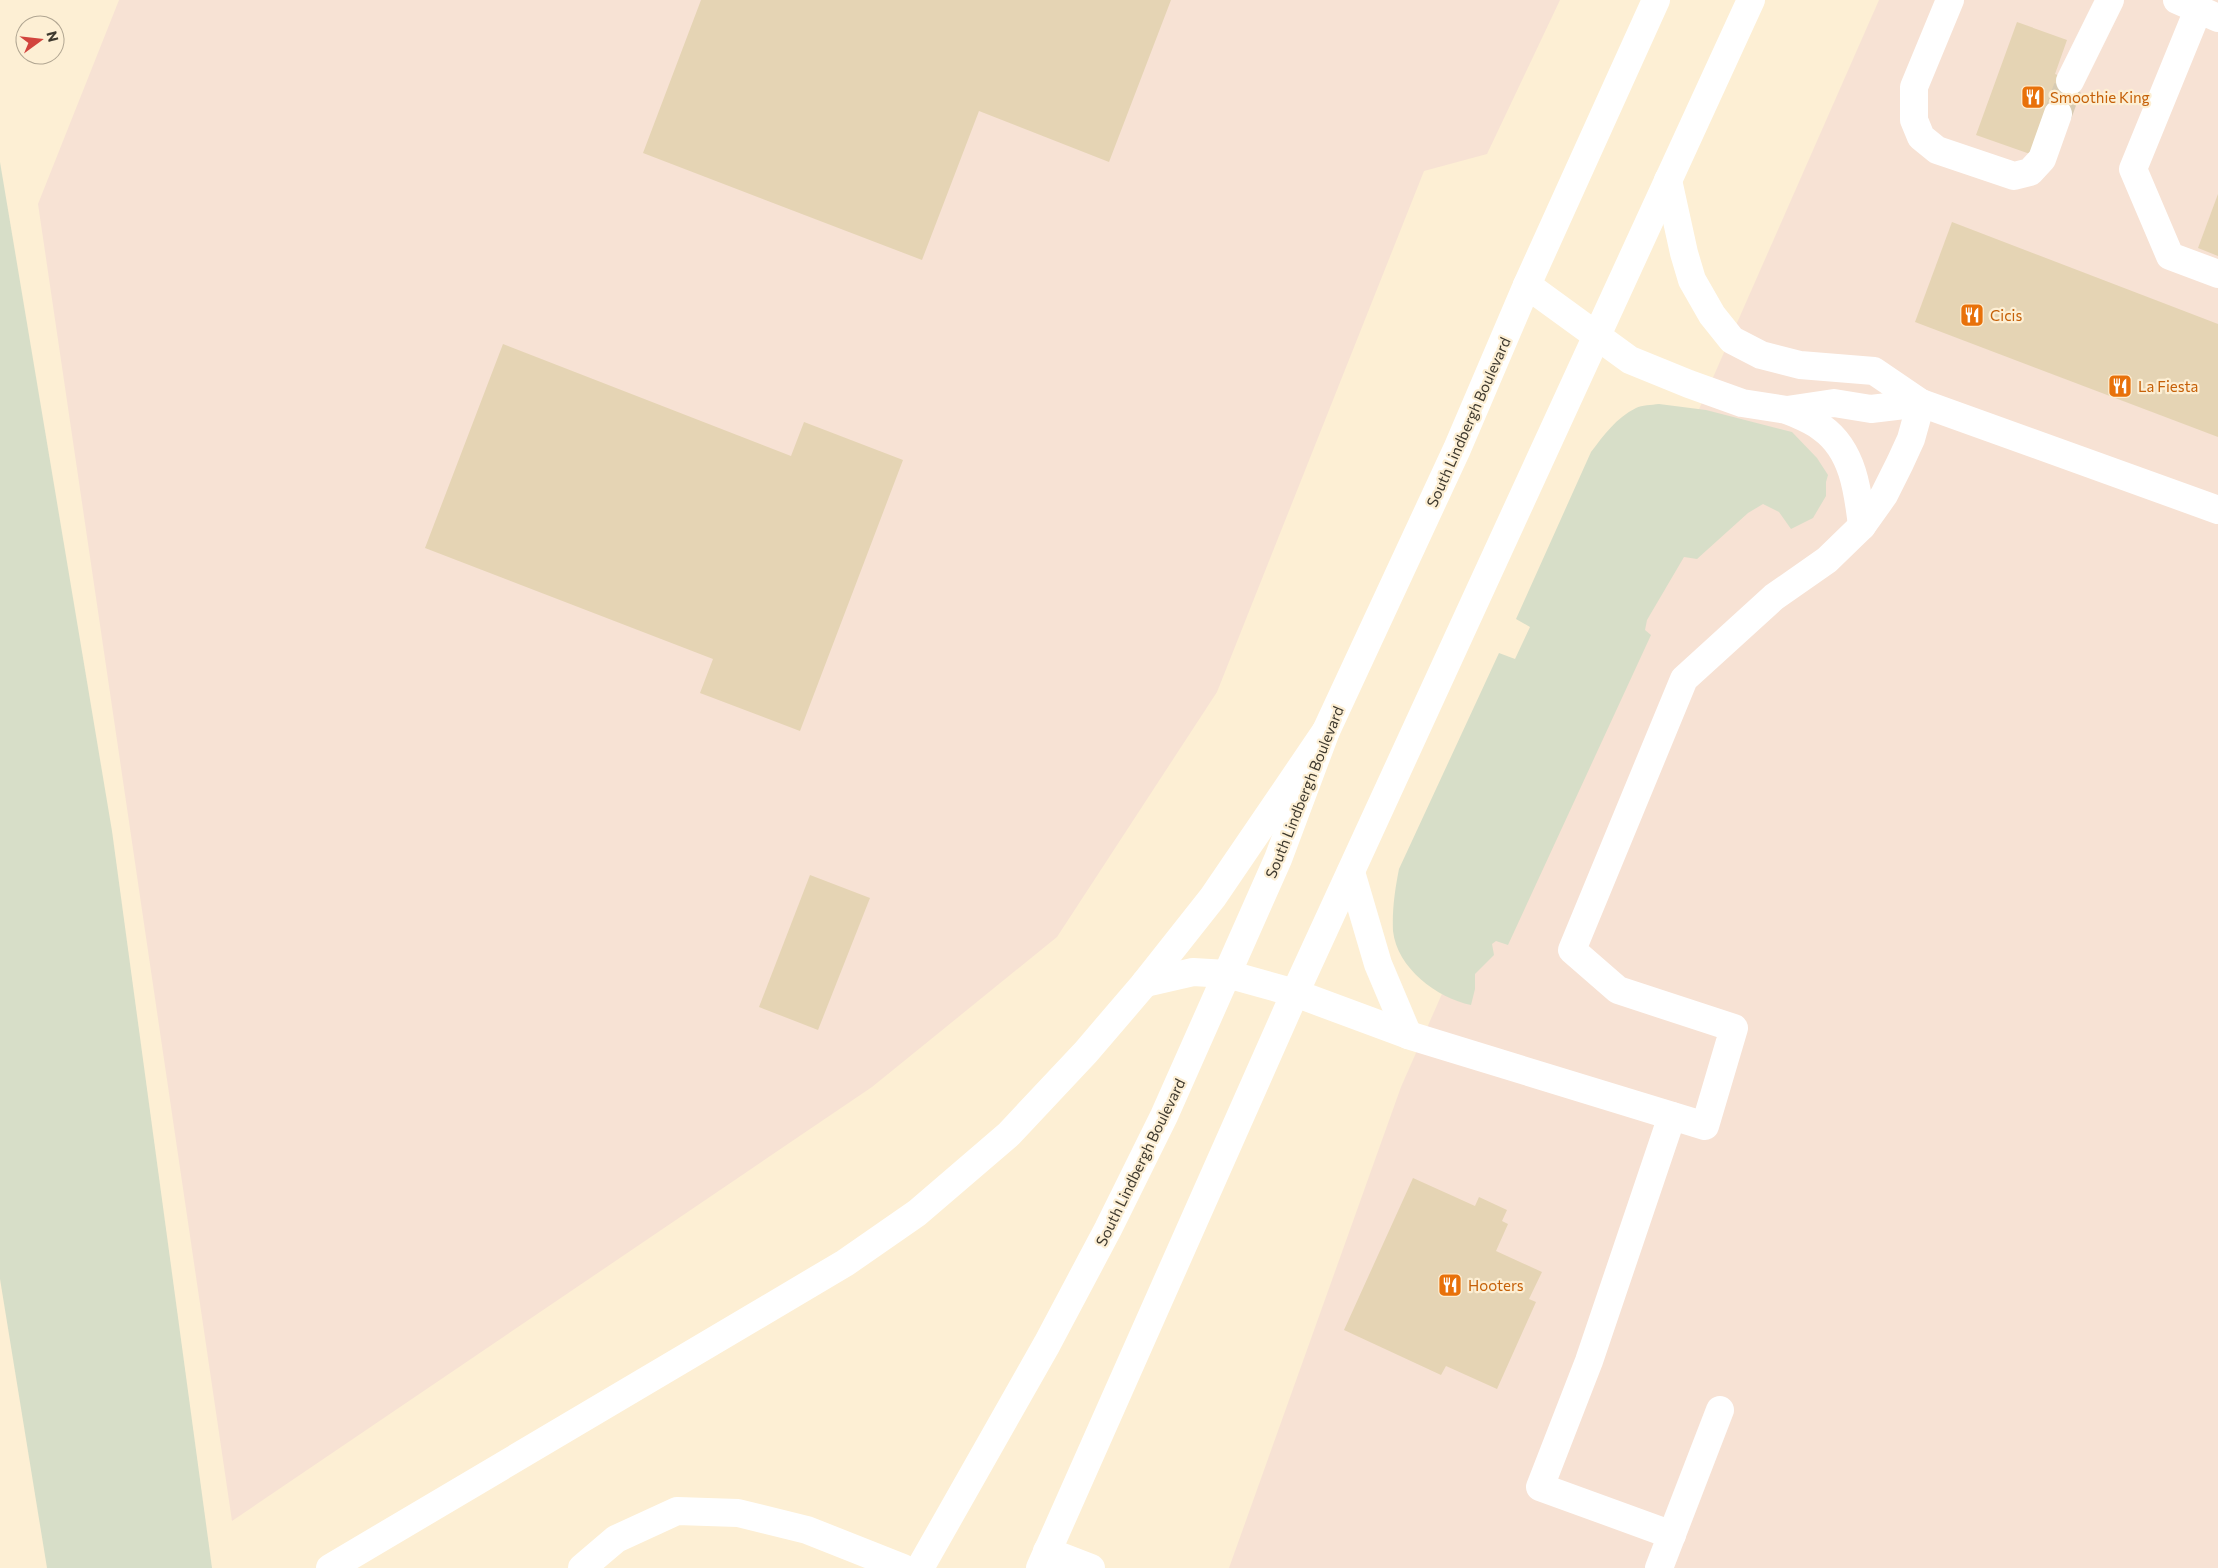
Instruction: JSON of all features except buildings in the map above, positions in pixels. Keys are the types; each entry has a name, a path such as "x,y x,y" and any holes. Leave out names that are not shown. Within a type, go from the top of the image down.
{"main road":[{"name":"South Lindbergh Boulevard","path":"920,1568 1047,1344 1108,1229 1164,1116 1278,859 1326,730 1457,449 1527,285 1656,0"},
{"path":"1091,1568 1044,1559 1294,994 1752,0"},
{"path":"1950,0 1914,87 1914,120 1921,137 1937,150 2014,176 2030,172 2042,159 2058,114"},
{"path":"2070,80 2110,0"},
{"path":"2198,9 2132,170 2170,256 2218,274"},
{"path":"1668,180 1692,280 1712,315 1732,340 1762,355 1800,365 1874,371 1921,403 2218,510"},
{"path":"1527,285 1630,360 1688,384 1742,403 1787,410 1834,403 1871,408 1921,403"},
{"path":"1145,983 1192,972 1227,974 1294,994 1408,1035 1705,1126 1734,1028 1618,990 1572,950 1684,679 1774,597 1827,560 1862,526 1884,495 1900,463 1911,439 1921,403"},
{"path":"1787,410 1822,428 1841,447 1853,475 1862,526"},
{"path":"330,1568 845,1263 917,1213 1009,1134 1086,1052 1145,983 1213,896 1326,730"},
{"path":"1351,872 1378,964 1408,1035"},
{"path":"1672,1116 1589,1361 1540,1487 1672,1535"},
{"path":"1659,1568 1720,1410"},
{"path":"582,1568 616,1539 677,1511 738,1513 808,1530 903,1568"}],"shaded area":[{"path":"119,0 1560,0 1487,154 1424,171 1217,692 1057,937 872,1087 232,1521 38,204"},
{"path":"1879,0 2218,0 2218,1568 1229,1568 1401,1087"}],"green space":[{"path":"0,162 112,831 212,1568 47,1568 0,1279"},
{"path":"1659,404 1706,410 1792,432 1817,458 1828,475 1826,496 1813,518 1791,529 1779,512 1763,504 1748,513 1697,559 1684,557 1647,620 1645,630 1651,635 1508,945 1496,941 1492,944 1494,955 1475,974 1475,989 1471,1005 1458,1001 1445,996 1421,979 1410,969 1396,945 1393,931 1393,915 1399,869 1499,653 1515,659 1530,627 1516,619 1591,452 1611,427 1629,412 1641,406"}],"tunnel":[{"path":"2058,114 2070,81"}],"place":[{"name":"Smoothie King","path":"2033,97"},
{"name":"Cicis","path":"1972,315"},
{"name":"La Fiesta","path":"2120,386"},
{"name":"Hooters","path":"1450,1285"}]}
